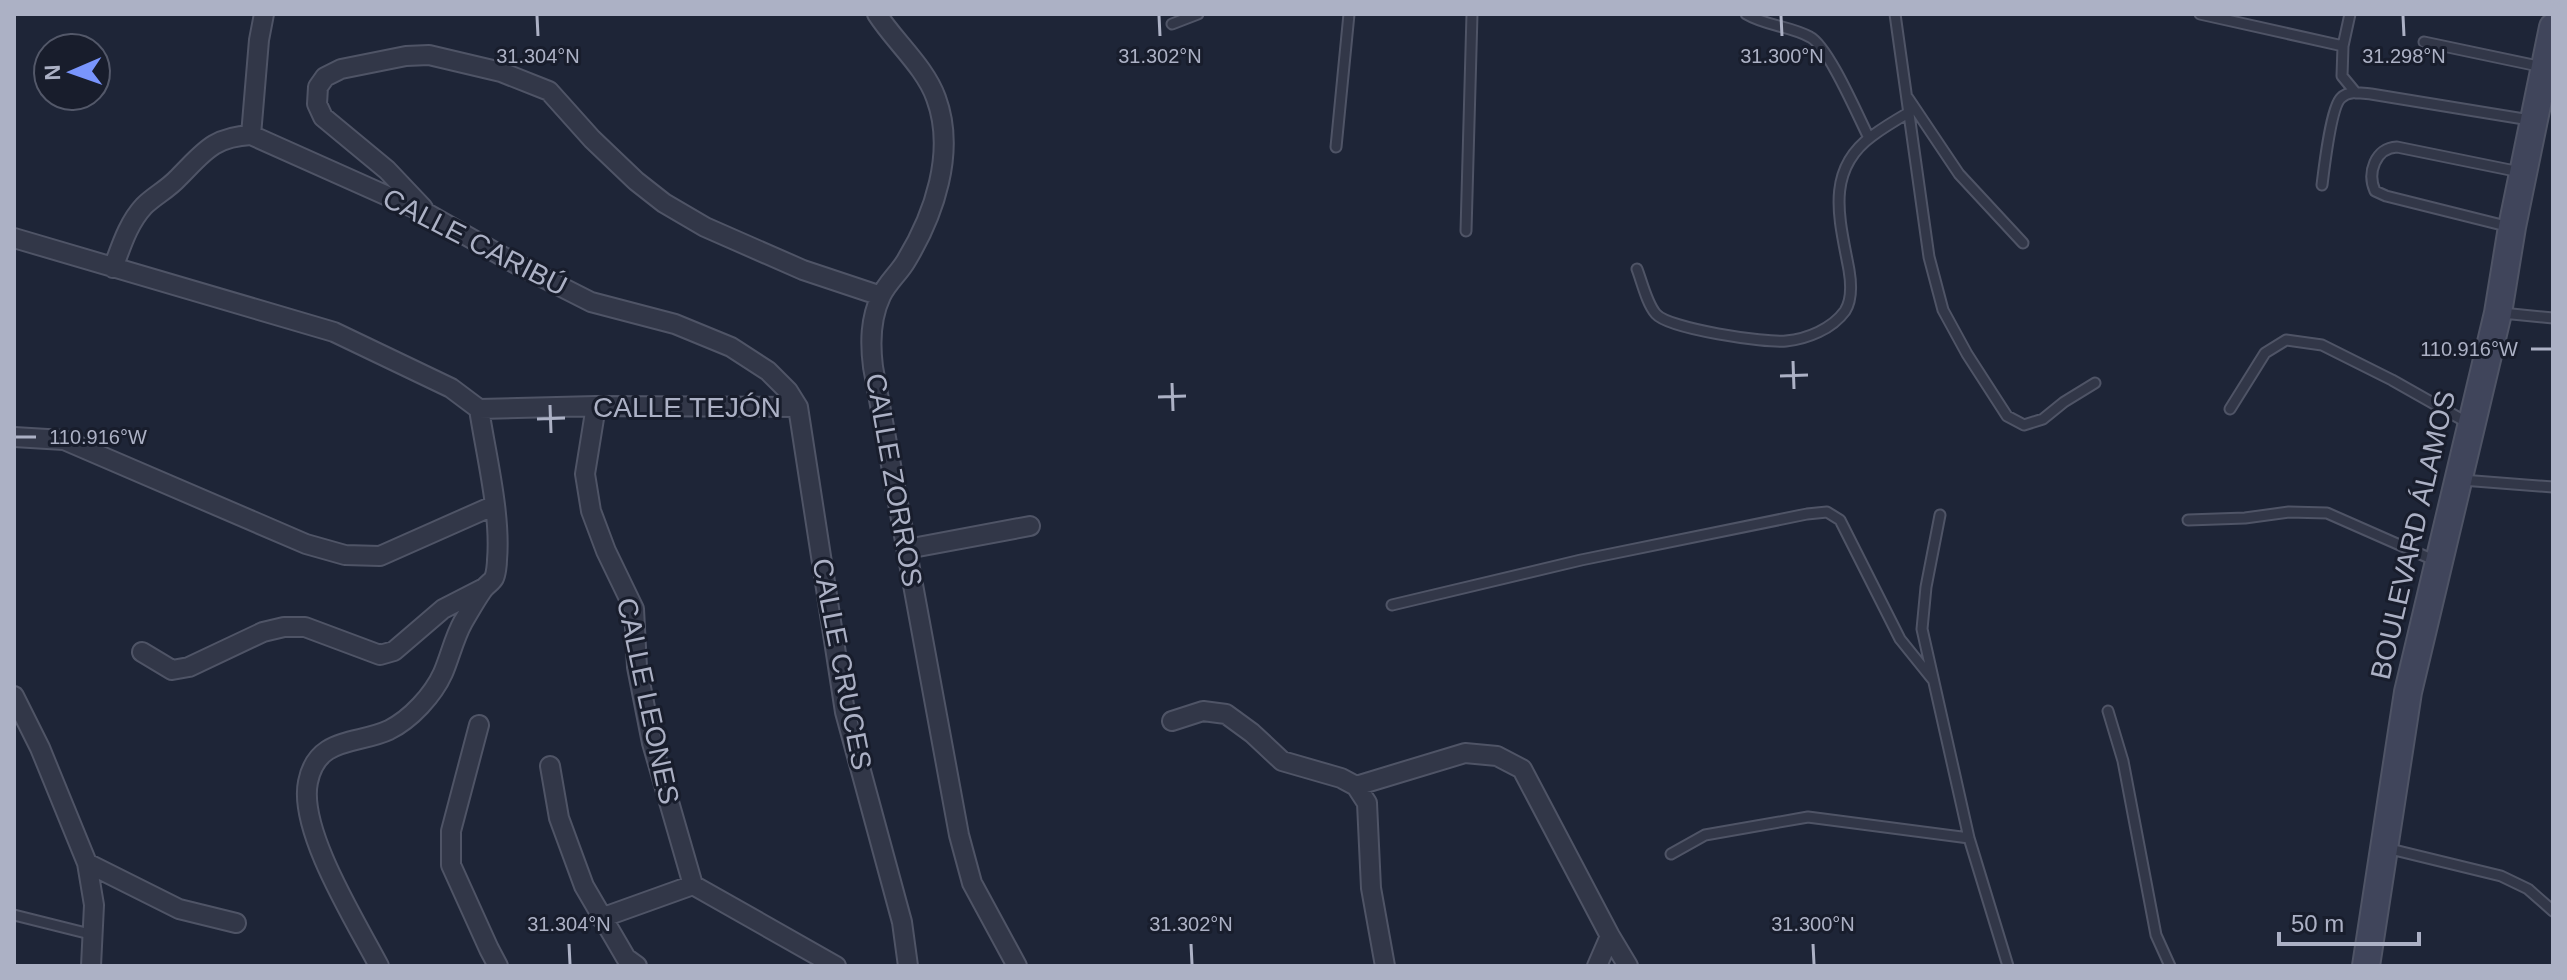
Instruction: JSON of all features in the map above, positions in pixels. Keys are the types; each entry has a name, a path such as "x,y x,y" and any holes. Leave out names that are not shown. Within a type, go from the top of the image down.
{"main road":[{"name":"BOULEVARD ÁLAMOS","path":"2366,966 2408,692 2498,313 2533,120 2549,70 2553,27"}],"street":[{"path":"113,268 126,233 143,207 176,181 207,147 230,136 251,135 264,14"},
{"name":"CALLE ZORROS","path":"877,14 920,71 936,98 943,126 944,153 940,180 926,218 906,260 881,296 870,337 873,367 959,835 972,883 1017,966"},
{"path":"430,215 387,170 323,117 317,104 318,87 325,77 341,69 406,56 429,55 501,72 549,91 592,139 664,203 705,227 803,270 881,296"},
{"name":"CALLE CARIBÚ","path":"251,135 430,215 591,302 675,324 731,347 768,371 788,391 798,407"},
{"path":"14,238 334,332 451,388 479,409 495,505 498,559 494,578 484,588 461,625 442,675 406,719 389,730 346,740 329,749 315,762 308,781 306,808 314,838 379,966"},
{"name":"CALLE LEONES","path":"596,406 585,474 591,511 634,609 637,667 652,743 693,885"},
{"name":"CALLE TEJÓN","path":"479,409 798,407"},
{"name":"CALLE CRUCES","path":"798,407 845,712 902,922 908,966"},
{"path":"14,437 64,440 306,544 345,555 380,556 495,505"},
{"path":"907,549 1030,526"},
{"path":"142,652 172,670 189,667 263,632 284,627 305,627 380,655 394,651 443,609 484,588"},
{"path":"14,696 40,748 87,863 94,905 91,966"},
{"path":"1172,721 1203,711 1226,714 1282,761 1341,778 1356,786 1367,803 1371,888 1385,966"},
{"path":"479,725 451,831 451,865 498,966"},
{"path":"1356,786 1465,753 1497,756 1522,769 1628,966"},
{"path":"550,766 559,818 584,886 626,958 637,966"},
{"path":"87,863 179,909 236,923"},
{"path":"601,918 693,885 836,966"},
{"path":"1597,966 1610,936"}],"lane":[{"path":"1172,24 1198,14"},
{"path":"1336,147 1349,14"},
{"path":"1466,231 1472,14"},
{"path":"1746,14 1760,22 1813,38 1827,52 1869,138"},
{"path":"1895,14 1929,257 1943,310 2007,416 2024,425 2043,419 2095,383"},
{"path":"2200,14 2343,46"},
{"path":"2350,14 2343,46 2342,76 2356,93"},
{"path":"2424,42 2549,70"},
{"path":"2322,185 2335,108 2342,96 2356,93 2533,120"},
{"path":"1906,95 1959,174 2023,243"},
{"path":"1637,269 1655,314 1669,323 1718,334 1786,341 1822,332 1846,310 1852,285 1838,213 1838,189 1849,161 1869,138 1908,113"},
{"path":"2512,227 2386,196 2375,191 2371,183 2377,155 2387,148 2397,147 2523,172"},
{"path":"2498,313 2553,318"},
{"path":"2230,409 2265,353 2286,340 2322,345 2471,424"},
{"path":"2458,479 2553,487"},
{"path":"1392,605 1581,560 1827,512 1840,520 1900,639 1933,680"},
{"path":"2188,520 2245,518 2289,512 2327,513 2439,563"},
{"path":"1940,515 1926,587 1922,629 1969,838 2008,966"},
{"path":"2108,711 2123,761 2156,935 2170,966"},
{"path":"1671,854 1705,835 1808,817 1969,838"},
{"path":"2383,847 2501,876 2528,889 2553,911"},
{"path":"14,915 94,935"}]}
